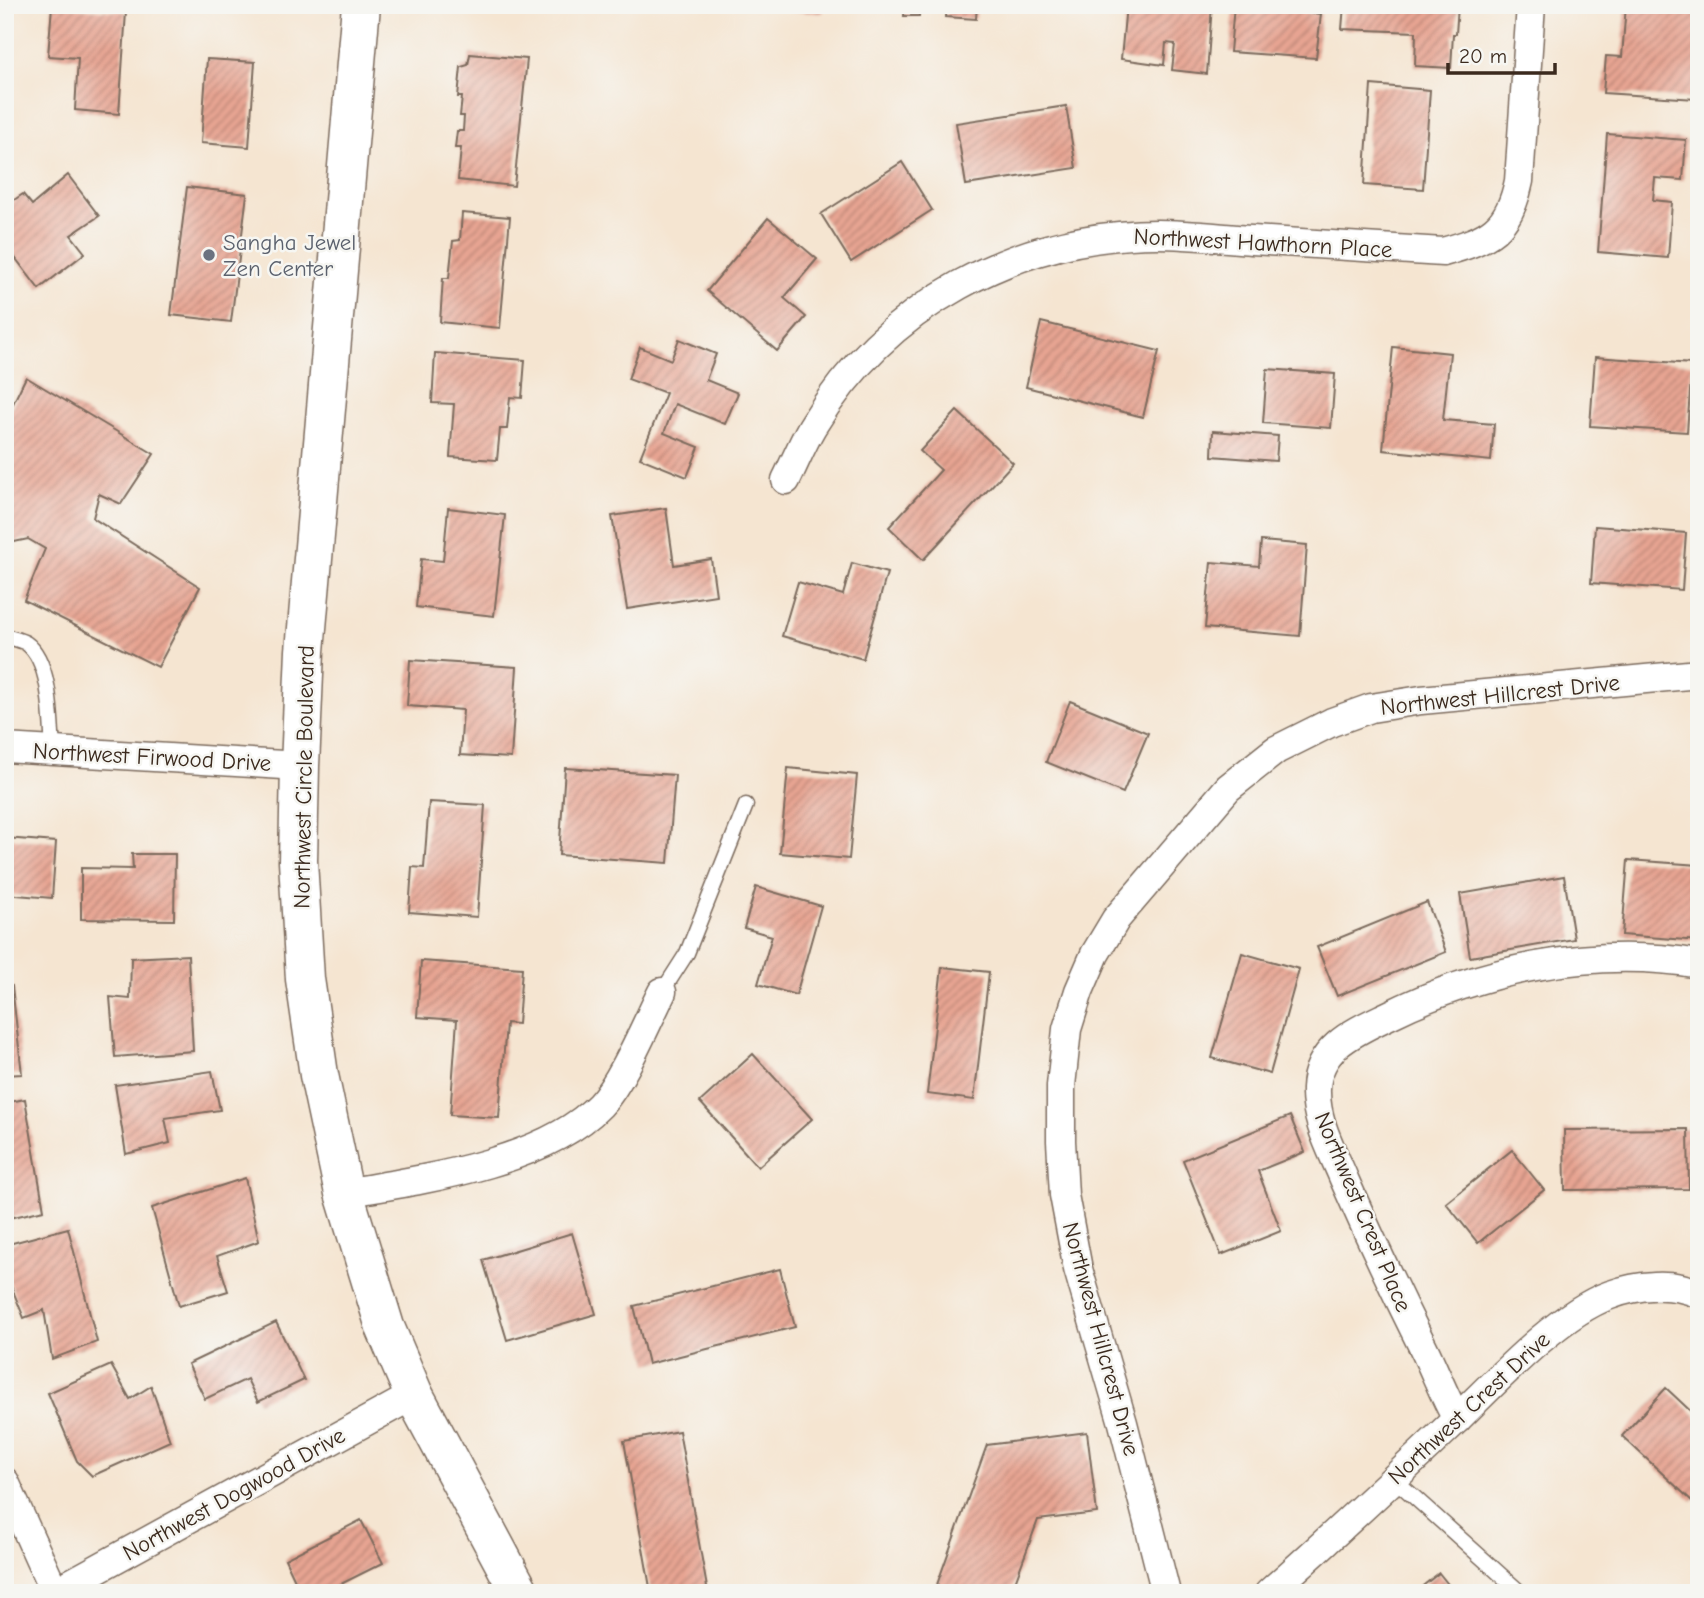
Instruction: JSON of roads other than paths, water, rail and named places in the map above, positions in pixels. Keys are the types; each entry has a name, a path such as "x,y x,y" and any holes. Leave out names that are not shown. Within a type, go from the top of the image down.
{"main road":[{"name":"Northwest Circle Boulevard","path":"361,5 305,652 298,861 305,979 319,1075 344,1193 385,1327 414,1395 520,1593"}],"street":[{"name":"Northwest Hawthorn Place","path":"786,480 812,427 852,373 915,313 938,296 992,267 1031,254 1090,240 1157,234 1443,252 1478,243 1499,227 1515,201 1519,181 1531,5"},
{"name":"Northwest Hillcrest Drive","path":"1166,1593 1123,1423 1078,1269 1064,1195 1061,1113 1067,1029 1095,954 1116,919 1228,788 1276,750 1332,722 1371,709 1421,700 1699,674"},
{"name":"Northwest Firwood Drive","path":"5,748 300,766"},
{"name":"Northwest Crest Place","path":"1457,1419 1375,1251 1317,1116 1316,1086 1321,1067 1331,1051 1345,1037 1415,1002 1462,983 1535,965 1605,958 1699,964"},
{"path":"344,1193 412,1181 513,1156 545,1143 589,1115 602,1103 624,1068 662,992"},
{"name":"Northwest Crest Drive","path":"1269,1593 1512,1365 1574,1314 1608,1295 1642,1287 1667,1286 1699,1294"},
{"name":"Northwest Dogwood Drive","path":"54,1592 414,1395"},
{"path":"5,1482 54,1592"}],"lane":[{"path":"5,636 27,643 42,664 50,706 53,753"},
{"path":"662,992 687,953 746,804"},
{"path":"1394,1478 1521,1593"}],"place":[{"name":"Sangha Jewel Zen Center","path":"209,255"}]}
